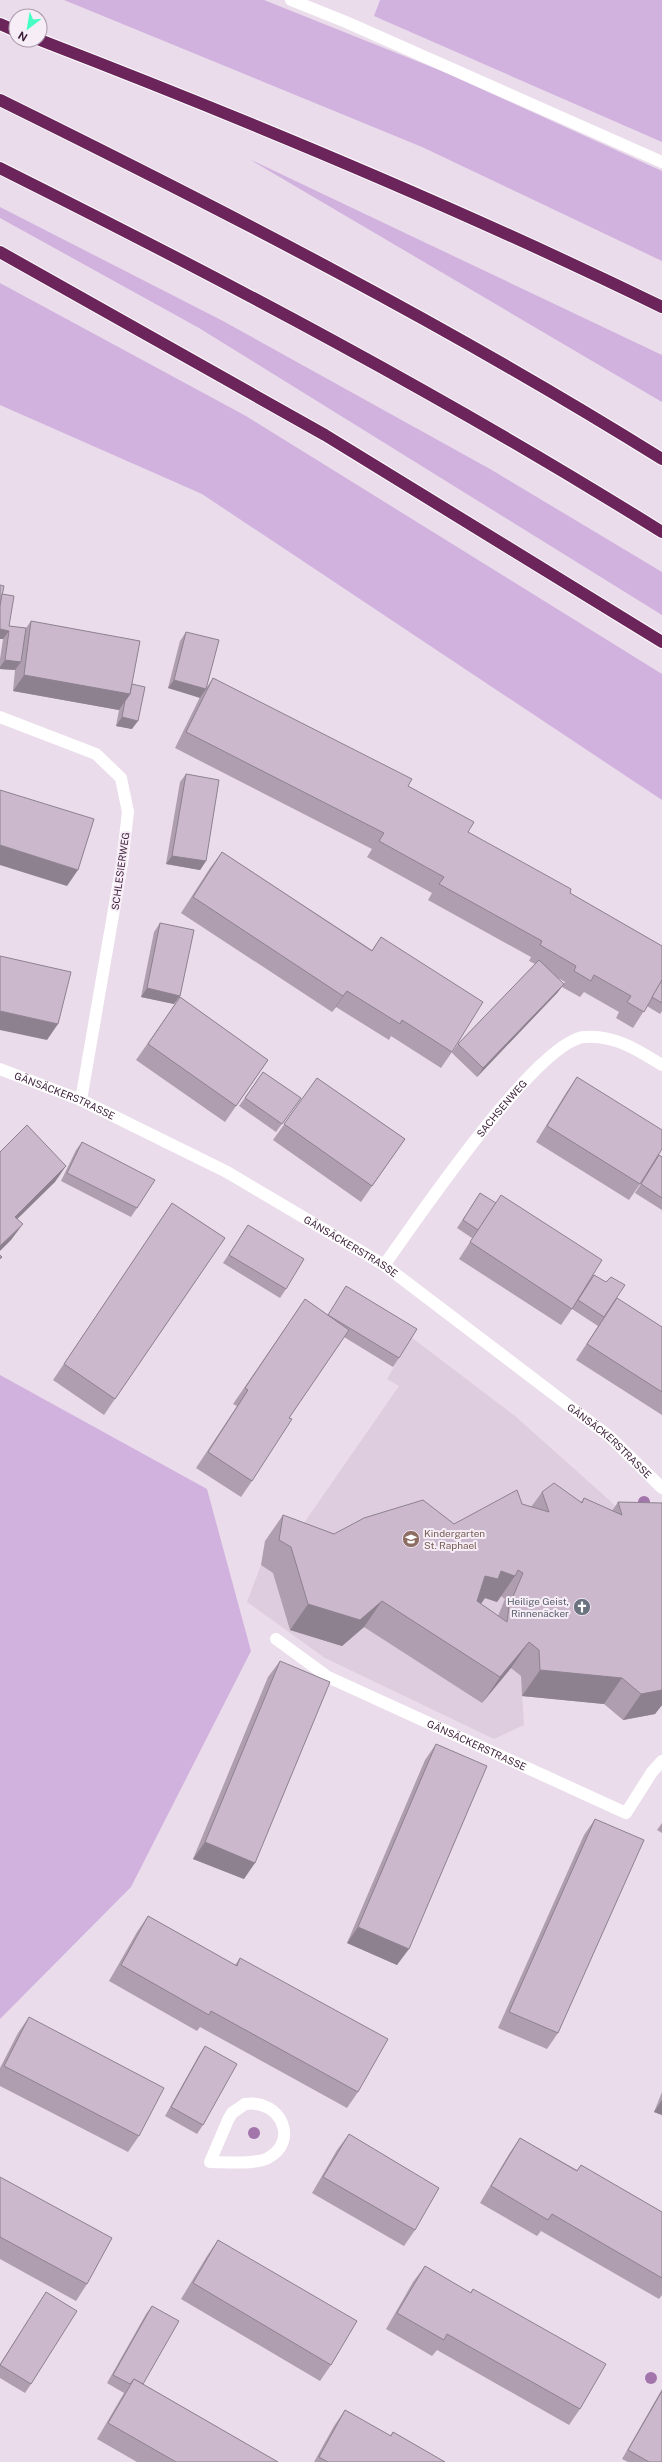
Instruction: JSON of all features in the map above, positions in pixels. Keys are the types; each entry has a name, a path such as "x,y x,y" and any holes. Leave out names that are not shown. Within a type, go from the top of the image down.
{"highway":[{"path":"48,43 174,92 347,163 662,307"},
{"path":"0,100 208,203 373,292 566,400 662,459"},
{"path":"0,168 248,293 401,377 550,463 662,532"},
{"path":"0,252 325,435 662,642"}],"street":[{"path":"291,0 346,22 662,162"},
{"name":"SCHLESIERWEG","path":"0,717 96,754 121,778 128,812 122,863 81,1100"},
{"name":"SACHSENWEG","path":"384,1265 494,1116 534,1070 556,1052 582,1037 608,1037 643,1053 662,1065"},
{"name":"GÄNSÄCKERSTRASSE","path":"0,1069 81,1100 227,1172 384,1265 610,1437 662,1488"},
{"name":"GÄNSÄCKERSTRASSE","path":"276,1639 328,1677 626,1813 652,1772 662,1761"},
{"path":"245,2104 261,2104 275,2111 282,2125 283,2132 279,2148 274,2154 260,2161 210,2162 232,2113 245,2104"}],"shaded area":[{"path":"64,0 264,0 444,72 662,171 662,261 422,147"},
{"path":"380,0 662,0 662,142 374,16"},
{"path":"249,159 662,355 662,402"},
{"path":"0,207 223,321 490,469 662,572 662,615 199,328 0,218"},
{"path":"0,283 246,416 662,674 662,800 202,494 0,405"},
{"name":"Kindergarten St. Raphael","path":"411,1337 515,1416 608,1499 637,1528 521,1676 524,1725 494,1739 325,1658 247,1602 261,1565 265,1541 286,1549 399,1386 387,1379"},
{"path":"0,1375 207,1489 251,1651 131,1887 0,2019"}],"building":[{"path":"0,585 4,586 0,606"},
{"path":"2,594 14,596 9,626 26,628 21,662 5,660 9,631 0,629 0,606"},
{"path":"31,621 140,641 130,694 24,675"},
{"path":"186,632 219,640 206,689 174,680"},
{"path":"213,678 412,779 408,786 474,822 468,832 571,889 570,893 662,946 662,980 644,1012 627,1002 631,996 594,975 591,981 574,971 576,966 540,945 542,941 439,884 444,877 379,841 384,833 186,732"},
{"path":"132,684 145,687 138,721 122,717 125,701 130,694"},
{"path":"186,774 219,780 206,861 172,856"},
{"path":"0,790 94,819 78,870 0,845"},
{"path":"222,852 372,951 381,937 483,1002 452,1052 402,1020 400,1024 347,991 343,996 193,897"},
{"path":"160,923 194,930 180,996 147,988"},
{"path":"0,956 71,972 58,1024 0,1011"},
{"path":"539,960 564,984 483,1068 458,1044"},
{"path":"662,980 662,1003 652,997"},
{"path":"180,997 268,1060 236,1106 148,1044"},
{"path":"263,1072 301,1098 282,1124 245,1098"},
{"path":"577,1077 662,1130 662,1149 640,1184 547,1126"},
{"path":"317,1078 405,1139 372,1186 284,1124"},
{"path":"27,1125 66,1166 15,1217 23,1224 0,1246 0,1152"},
{"path":"82,1142 155,1180 137,1208 67,1173"},
{"path":"659,1155 662,1157 662,1198 641,1184"},
{"path":"480,1193 496,1203 478,1230 463,1220"},
{"path":"501,1195 602,1260 572,1309 470,1242"},
{"path":"172,1203 225,1238 115,1399 64,1364"},
{"path":"248,1225 304,1259 286,1289 229,1255"},
{"path":"594,1275 606,1282 611,1277 625,1285 604,1317 578,1300"},
{"path":"346,1286 417,1329 399,1358 328,1315"},
{"path":"617,1298 662,1327 662,1392 587,1344"},
{"path":"305,1299 349,1330 289,1418 292,1419 252,1481 208,1452 248,1390 245,1388"},
{"path":"554,1483 582,1503 584,1498 622,1515 618,1502 662,1503 662,1690 641,1694 622,1678 540,1670 539,1650 529,1642 500,1677 382,1601 360,1620 308,1604 291,1547 279,1540 283,1515 334,1534 364,1518 423,1500 454,1524 517,1490 522,1504 549,1512 542,1492","holes":["518,1570 523,1573 509,1606 507,1622 477,1601 485,1576 498,1579 501,1571 515,1576"]},
{"path":"280,1661 330,1682 255,1863 205,1842"},
{"path":"436,1744 487,1766 409,1949 358,1927"},
{"path":"595,1819 644,1840 558,2033 509,2012"},
{"path":"148,1916 237,1966 240,1958 388,2039 358,2092 211,2011 209,2015 121,1965"},
{"path":"29,2017 164,2088 139,2136 4,2066"},
{"path":"205,2046 237,2064 203,2125 171,2107"},
{"path":"349,2134 439,2188 415,2230 323,2177"},
{"path":"520,2138 577,2171 581,2165 662,2212 662,2278 552,2214 548,2220 491,2186"},
{"path":"0,2177 112,2238 87,2284 0,2237"},
{"path":"218,2240 357,2321 331,2365 193,2283"},
{"path":"425,2266 471,2293 473,2289 606,2364 580,2409 447,2334 444,2340 397,2313"},
{"path":"46,2292 77,2311 31,2384 0,2365"},
{"path":"152,2306 179,2321 143,2384 134,2379 130,2384 113,2375"},
{"path":"134,2379 278,2462 176,2462 108,2423"},
{"path":"662,2391 662,2462 649,2462 628,2450"},
{"path":"345,2410 391,2436 393,2432 445,2462 328,2462 319,2457"}],"place":[{"name":"Kindergarten St. Raphael","path":"411,1539"},
{"name":"Heilige Geist, Rinnenäcker","path":"582,1607"}]}
